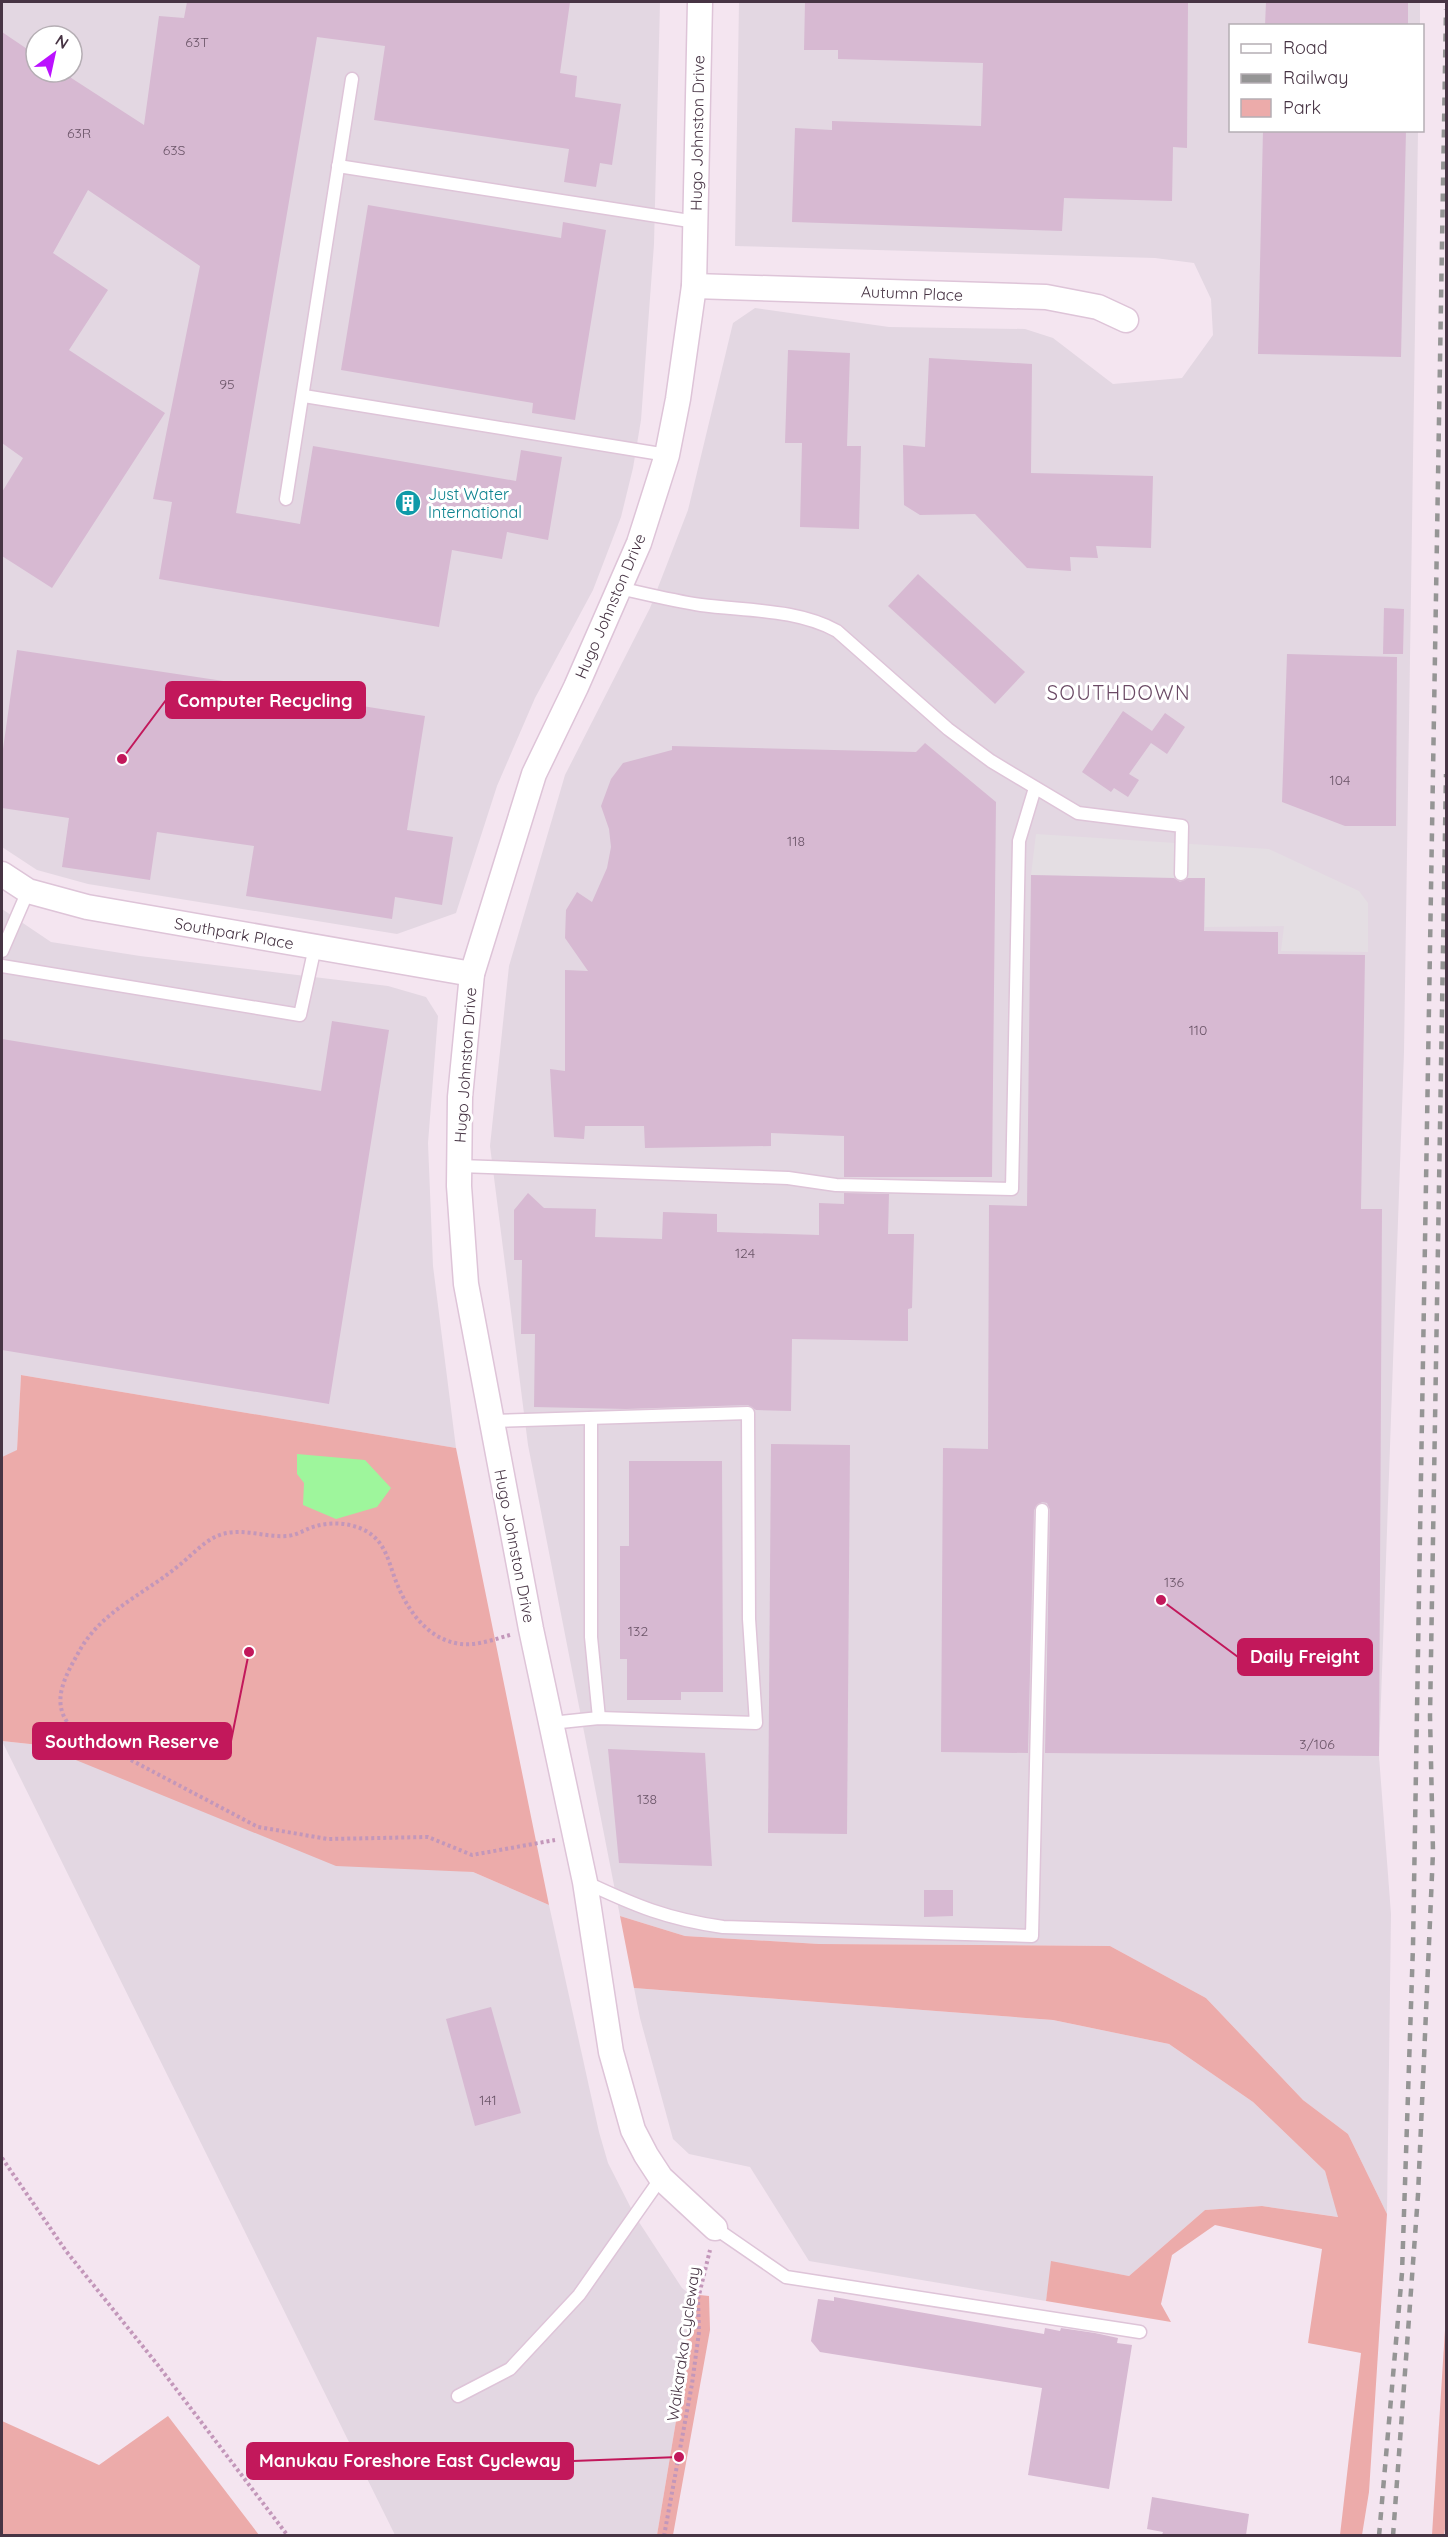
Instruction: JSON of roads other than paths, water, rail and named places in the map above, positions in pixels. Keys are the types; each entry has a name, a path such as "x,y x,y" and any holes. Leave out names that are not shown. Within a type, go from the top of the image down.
{"street":[{"name":"Hugo Johnston Drive","path":"700,2 694,286 687,349 667,455 639,543 534,774 472,974 460,1097 459,1167 466,1284 551,1723 585,1882 611,2052 633,2130 661,2178 715,2228"},
{"name":"Autumn Place","path":"694,286 1047,297 1098,307 1126,320"},
{"name":"Southpark Place","path":"2,874 28,891 87,907 472,974"}],"lane":[{"path":"286,499 352,79"},
{"path":"338,166 696,222"},
{"path":"304,396 667,455"},
{"path":"619,588 699,604 819,621 837,632 948,729 991,761 1078,813 1182,826 1181,874"},
{"path":"459,1167 788,1178 836,1185 1012,1189 1019,840 1035,788"},
{"path":"2,951 28,891"},
{"path":"2,966 300,1015 315,947"},
{"path":"492,1421 748,1413 749,1619 756,1723 599,1718 551,1723"},
{"path":"591,1418 591,1637 599,1718"},
{"path":"585,1882 653,1913 685,1922 723,1926 1032,1936 1042,1510"},
{"path":"458,2396 510,2369 579,2295 661,2178"},
{"path":"715,2228 786,2277 1140,2332"}],"railway":[{"path":"1379,2536 1402,2273 1413,1946 1446,9"},
{"path":"1393,2536 1418,2195 1433,1852 1430,1716 1446,774"}],"place":[{"name":"Just Water International","path":"408,503"},
{"name":"Computer Recycling","path":"122,759"},
{"name":"Daily Freight","path":"1161,1600"},
{"name":"Southdown Reserve","path":"249,1652"},
{"name":"Manukau Foreshore East Cycleway","path":"679,2457"}],"district":[{"name":"SOUTHDOWN","path":"1119,693"}]}
